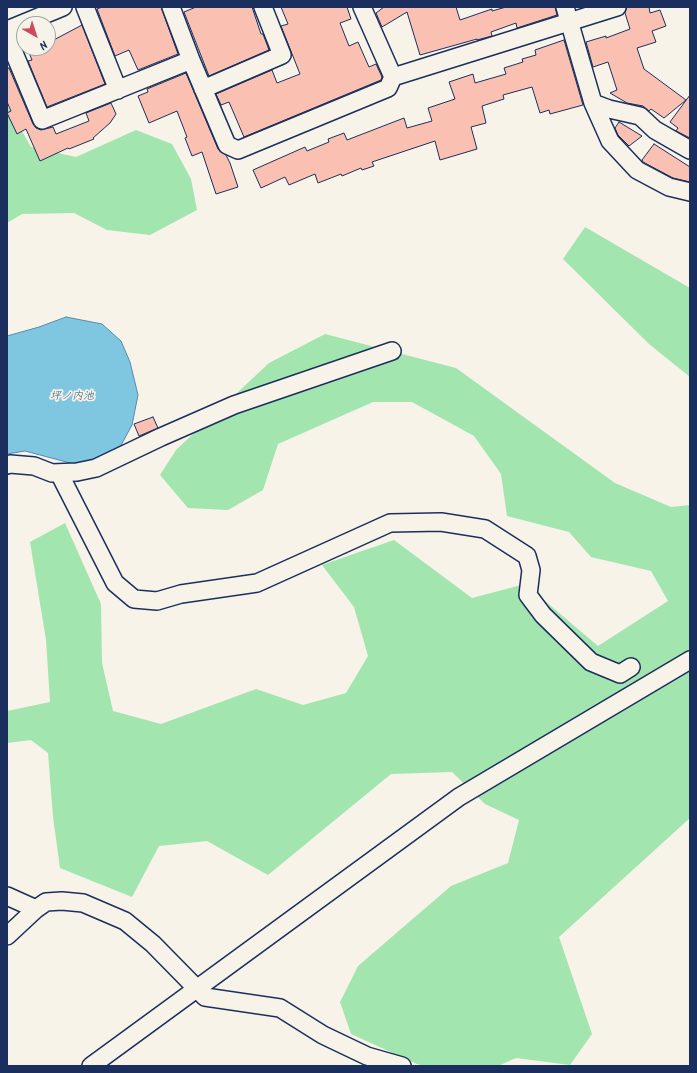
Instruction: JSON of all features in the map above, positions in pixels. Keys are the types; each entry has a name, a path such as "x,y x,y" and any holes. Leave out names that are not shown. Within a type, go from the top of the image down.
{"street":[{"path":"7,30 63,7"},
{"path":"84,7 118,90"},
{"path":"171,7 191,60 227,145 238,150 388,88 393,77 567,14 617,7"},
{"path":"203,89 282,55 263,7"},
{"path":"362,7 393,77"},
{"path":"567,14 593,103 610,141 637,170 669,187 690,192"},
{"path":"7,36 42,120 191,60"},
{"path":"593,103 609,109 640,116 656,130 690,150"},
{"path":"7,465 34,466 52,473 77,472 96,468 160,437 234,405 392,351"},
{"path":"59,473 115,582 134,599 157,601 181,594 256,584 390,523 441,522 485,529 527,556 531,570 528,595 543,615 591,662 620,674 631,667"},
{"path":"91,1066 458,797 690,660"},
{"path":"7,896 36,909"},
{"path":"7,936 36,909 46,902 62,900 83,903 125,921 153,944 205,997 280,1008 323,1035 366,1056 402,1066"}],"green space":[{"path":"7,105 31,147 76,157 136,130 172,144 191,179 197,210 150,235 107,230 74,213 22,214 7,223"},
{"path":"585,227 690,288 690,377 649,344 563,259"},
{"path":"325,334 456,368 615,483 671,507 690,505 690,818 559,937 592,1034 570,1065 516,1058 498,1066 424,1066 351,1034 340,1002 358,966 451,886 508,863 519,820 485,804 452,772 391,774 268,875 207,841 159,846 132,897 60,868 53,817 48,753 31,740 7,743 7,711 50,702 46,640 30,542 65,523 101,604 102,663 113,711 161,724 256,689 303,705 346,693 368,656 354,607 322,565 394,540 472,598 525,584 598,646 668,601 651,571 591,557 569,532 507,516 501,474 474,436 412,402 373,402 278,444 263,490 228,510 188,508 160,475 176,450 269,363"}],"water":[{"name":"坪ノ内池","path":"66,317 102,324 121,341 130,362 138,395 132,425 119,449 93,461 74,464 25,451 7,454 7,336 39,327"}],"building":[{"path":"102,7 161,7 178,54 138,70 129,50 115,56 97,9"},
{"path":"196,7 252,7 261,34 263,34 269,50 209,76 184,12"},
{"path":"281,7 347,7 351,19 340,23 349,46 358,42 369,67 376,64 382,77 381,80 244,137 229,102 221,105 216,94 272,70 277,83 300,74 281,26 288,24"},
{"path":"384,7 456,7 460,20 492,9 492,11 506,7 555,7 557,15 517,28 516,23 491,32 492,36 420,55 407,12 382,27 376,13"},
{"path":"627,7 649,7 650,13 660,10 666,26 652,31 656,42 637,48 644,69 686,100 664,118 651,109 649,111 643,106 627,103 610,93 617,90 608,62 593,67 586,42 606,36 606,38 630,29 625,13"},
{"path":"82,25 105,84 47,107 28,61 32,60 30,56 56,56 56,39"},
{"path":"564,40 583,105 550,114 549,110 540,113 532,87 503,95 504,99 482,106 486,123 471,127 477,149 440,160 435,141 372,162 374,166 362,170 361,168 342,176 341,174 318,183 315,174 289,185 285,177 261,188 253,170 305,147 307,151 329,142 328,139 344,133 347,140 404,118 407,128 432,121 428,108 455,99 449,82 473,74 475,83 506,74 504,68 523,62 522,59 536,55 535,50"},
{"path":"9,68 36,128 41,130 53,127 56,134 89,121 86,113 111,103 116,114 110,123 93,138 94,139 69,149 68,148 40,161 26,129 17,134 7,113 11,111 7,102 7,69"},
{"path":"186,73 218,149 226,155 230,163 238,187 216,194 202,152 192,156 185,138 187,137 177,111 149,123 138,96 148,92 147,89"},
{"path":"690,95 690,138 676,131 678,128 670,122"},
{"path":"619,122 642,136 629,146 618,135 615,128"},
{"path":"654,144 690,167 690,182 673,178 643,162 642,160"},
{"path":"153,417 158,428 139,436 134,424"}]}
